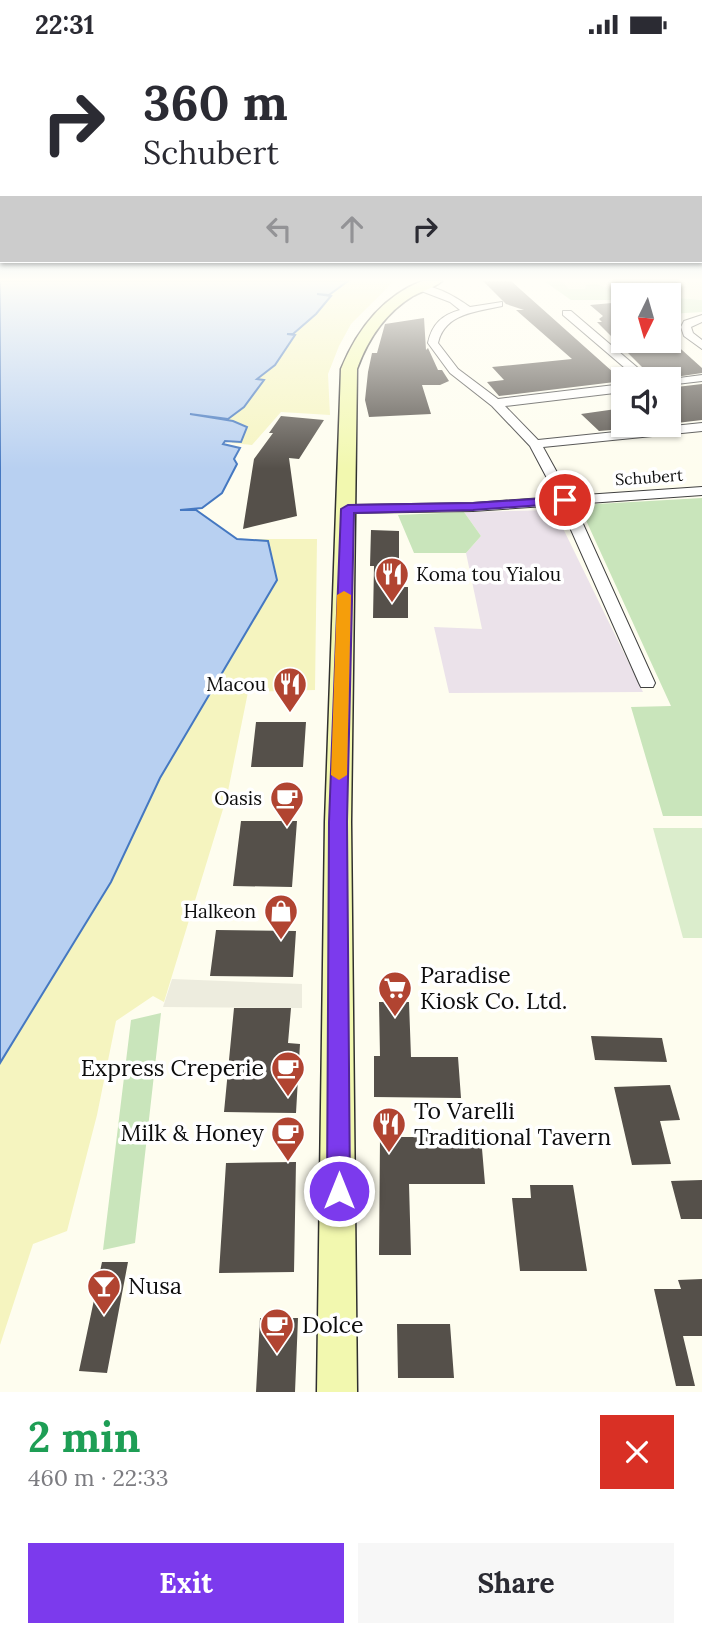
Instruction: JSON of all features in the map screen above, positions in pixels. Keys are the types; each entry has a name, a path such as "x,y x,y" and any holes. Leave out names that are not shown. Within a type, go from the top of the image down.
{"street":[{"path":"337,1392 338,822 348,509 349,369 358,344"},
{"path":"434,344 454,371 496,403 536,444 565,500 647,683"},
{"path":"603,344 631,367"},
{"path":"681,380 702,378"},
{"path":"496,403 611,389"},
{"path":"536,444 702,427"},
{"name":"Schubert","path":"348,509 473,507 702,491"}],"shaded area":[{"path":"702,498 702,816 663,816 631,707 671,706 579,505"},
{"path":"554,510 643,692 449,693 434,627 482,629 466,553 481,536 464,512"},
{"path":"464,512 481,536 466,553 414,553 398,515"},
{"path":"653,828 702,828 702,938 683,938"},
{"path":"172,979 302,984 302,1008 163,1007"},
{"path":"161,1013 135,1243 103,1250 131,1020"}],"sand":[{"path":"290,344 340,344 328,374 330,415 281,412 252,445 232,443 228,419 244,407 263,380 247,378 275,365"},
{"path":"196,510 237,539 317,539 315,690 248,692 227,796 164,1002 153,996 116,1021 97,1115 67,1231 33,1244 0,1345 0,953"}],"water":[{"path":"0,344 289,344 275,365 257,379 264,380 244,407 228,419 190,414 233,421 247,427 241,442 225,441 223,444 240,448 234,459 237,464 222,493 202,508 180,510 196,510 237,539 268,541 277,580 160,778 111,882 0,1063"}],"building":[{"path":"380,344 426,344 426,350 428,348 438,370 442,370 449,381 440,385 422,385 431,414 369,417 365,400 368,372 372,353 377,353"},
{"path":"554,344 581,344 611,370 611,382 499,396 487,382 504,380 492,367 572,359"},
{"path":"681,349 702,368 702,373 681,376 681,367 642,367 628,353 681,353"},
{"path":"702,384 702,420 681,422 681,386"},
{"path":"611,410 611,430 599,431 581,414"},
{"path":"281,416 324,420 299,459 289,458 297,516 243,529 254,459 273,433 269,433"},
{"path":"371,530 399,531 399,587 408,587 408,618 373,618 374,566 370,566"},
{"path":"256,722 306,722 303,767 251,767"},
{"path":"241,821 297,821 292,887 233,886"},
{"path":"216,930 296,931 293,977 210,976"},
{"path":"379,1002 409,1002 411,1057 458,1057 461,1098 374,1097 374,1056 380,1056"},
{"path":"234,1008 291,1008 288,1043 300,1044 296,1113 224,1112"},
{"path":"591,1036 662,1038 667,1062 595,1060"},
{"path":"670,1085 680,1120 660,1121 671,1164 632,1165 614,1087"},
{"path":"380,1137 481,1137 485,1184 409,1184 411,1255 379,1255"},
{"path":"296,1162 294,1272 219,1273 226,1163"},
{"path":"702,1180 702,1219 681,1219 671,1181"},
{"path":"530,1185 573,1185 587,1271 520,1271 512,1198 531,1198"},
{"name":"Nusa","path":"102,1262 128,1262 107,1373 79,1371"},
{"path":"702,1279 702,1336 683,1336 695,1386 676,1386 654,1289 681,1289 678,1280"},
{"name":"Dolce","path":"260,1318 298,1318 295,1392 256,1392"},
{"path":"397,1324 450,1324 454,1378 398,1378"}],"slow traffic":[{"path":"339,775 344,595"}],"place":[{"name":"Koma tou Yialou","path":"392,604"},
{"name":"Macou","path":"290,714"},
{"name":"Oasis","path":"287,828"},
{"name":"Halkeon","path":"281,941"},
{"name":"Paradise Kiosk Co. Ltd.","path":"395,1018"},
{"name":"Express Creperie","path":"288,1098"},
{"name":"To Varelli Traditional Tavern","path":"389,1154"},
{"name":"Milk & Honey","path":"288,1163"},
{"name":"Nusa","path":"104,1316"},
{"name":"Dolce","path":"277,1355"}],"route":[{"path":"339,1191 336,1004 338,822 345,535 348,509 473,507 565,500"}]}
